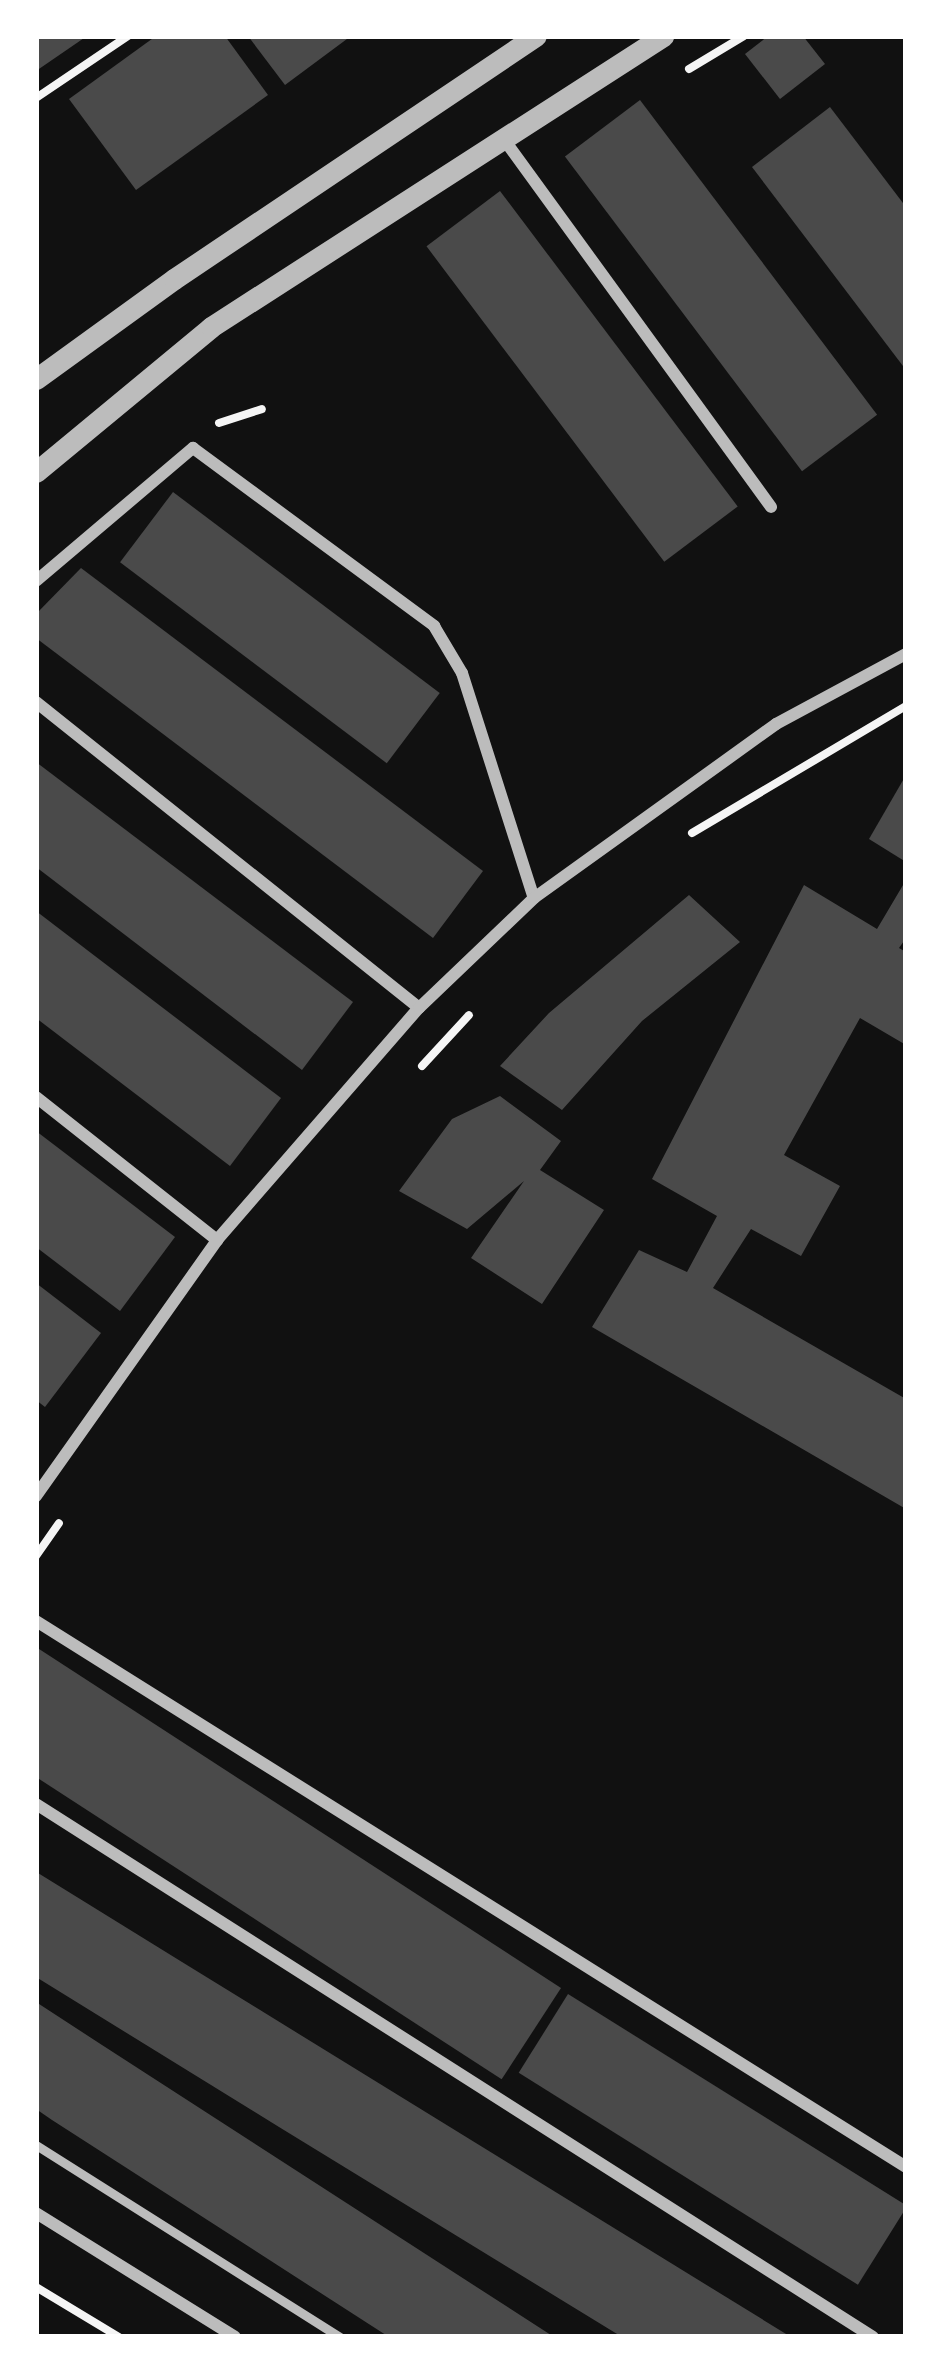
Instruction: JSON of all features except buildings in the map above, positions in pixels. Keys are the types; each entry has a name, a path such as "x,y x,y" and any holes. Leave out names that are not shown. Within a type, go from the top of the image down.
{"street":[{"path":"36,379 508,43 536,36"},
{"path":"36,472 212,327 663,36"},
{"path":"502,137 771,507"},
{"path":"36,581 193,448 434,626 462,674 534,898"},
{"path":"38,1488 218,1240 419,1008 534,898 776,724 906,653"},
{"path":"36,702 419,1008"},
{"path":"36,1097 218,1240"},
{"path":"36,1621 906,2167"},
{"path":"36,1804 873,2337"},
{"path":"36,2212 236,2337"}],"lane":[{"path":"36,2145 340,2337"}],"path":[{"path":"36,98 128,36"},
{"path":"672,845 906,706"},
{"path":"413,1075 476,1007"},
{"path":"36,1556 63,1516"},
{"path":"36,2287 119,2337"}]}
